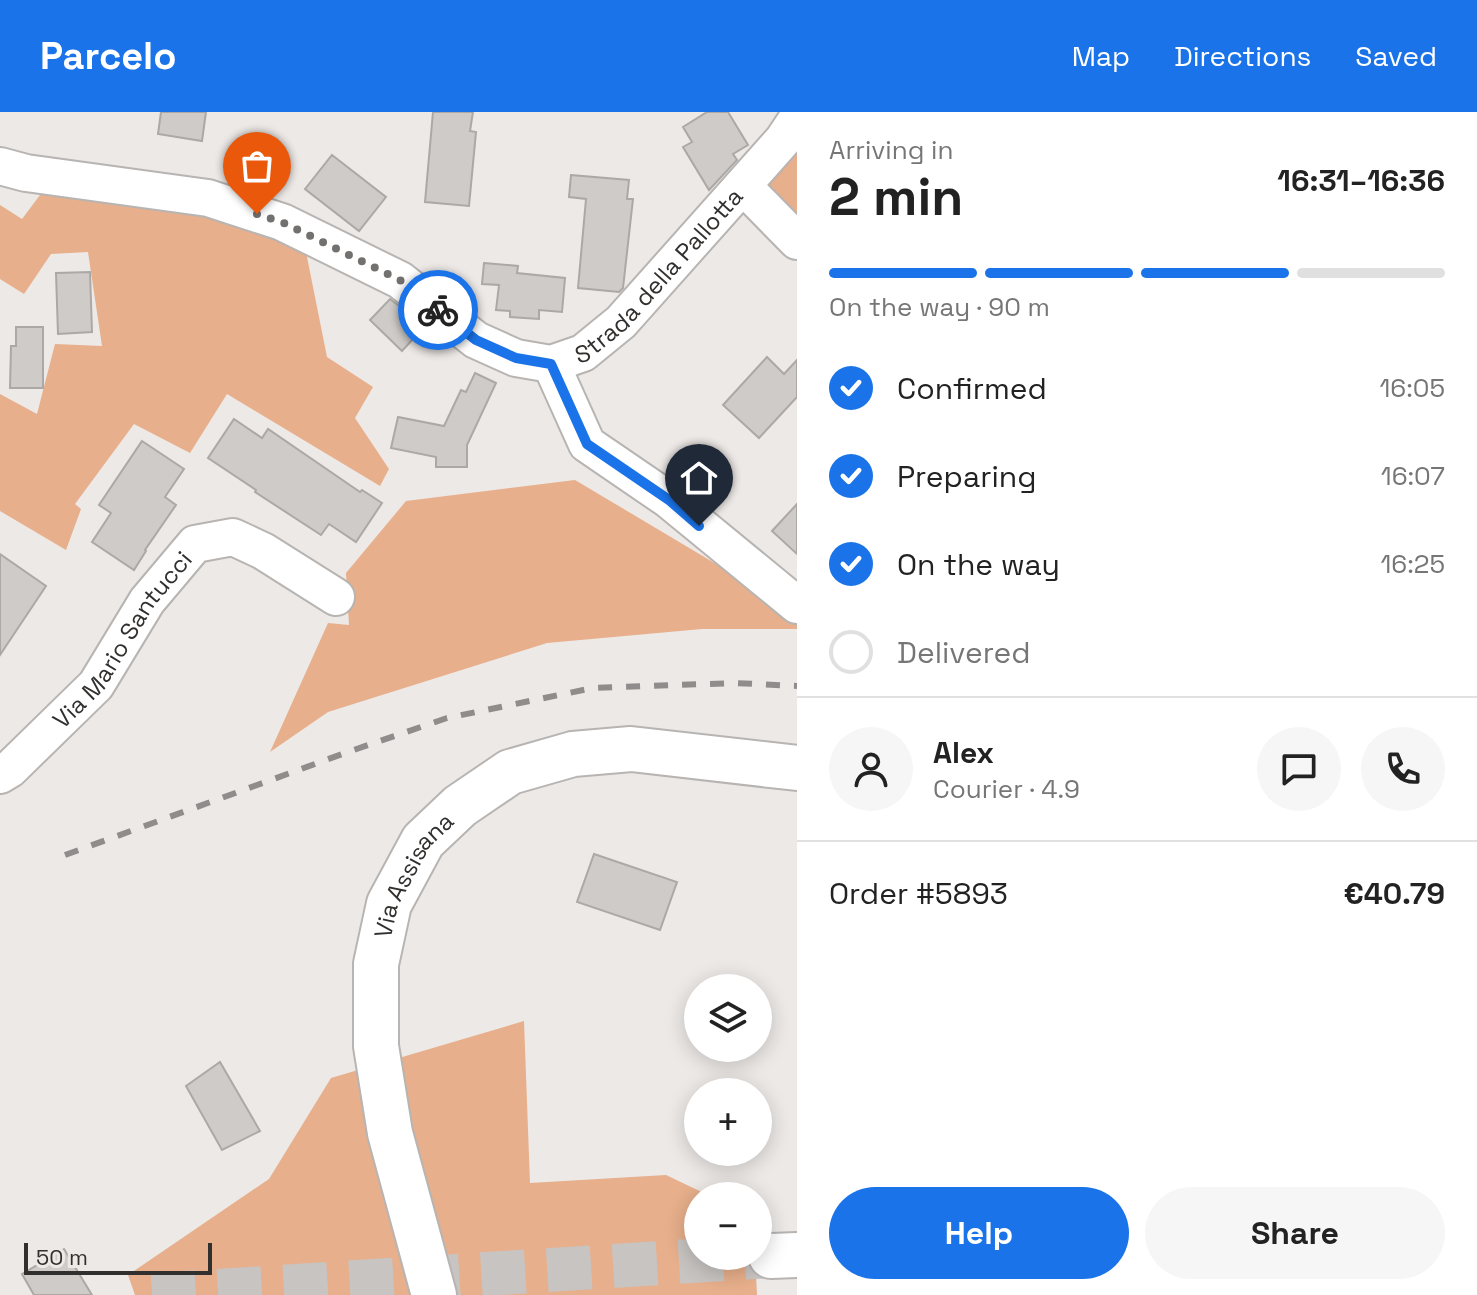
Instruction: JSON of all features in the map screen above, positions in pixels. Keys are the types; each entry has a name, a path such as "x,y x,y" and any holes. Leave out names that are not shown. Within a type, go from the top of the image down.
{"main road":[{"name":"Via Assisana","path":"434,1295 390,1133 376,1046 376,964 389,904 423,841 460,806 510,772 573,754 631,749 797,768"}],"street":[{"name":"Strada della Pallotta","path":"0,166 26,173 208,198 282,222 400,280 476,340 516,358 551,364 583,353 621,322 783,140 797,119"},
{"path":"743,186 797,241"},
{"path":"551,364 587,444 669,500 797,605"},
{"name":"Via Mario Santucci","path":"0,775 10,769 96,685 147,601 195,544 233,537 263,551 336,597"}],"shaded area":[{"path":"797,119 797,241 743,186"},
{"path":"46,187 216,216 306,252 327,357 373,387 355,418 389,469 380,486 227,394 190,453 134,424 75,504 81,509 66,550 0,511 0,394 37,414 55,344 102,346 88,252 51,254 24,294 0,279 0,205 22,219"},
{"path":"575,480 797,612 797,629 702,629 547,643 328,712 270,752 328,623 349,625 346,573 406,501"},
{"path":"524,1021 530,1183 666,1175 684,1184 684,1270 756,1270 757,1295 135,1295 128,1275 269,1179 331,1078"}],"building":[{"path":"161,112 206,112 202,141 158,134"},
{"path":"433,112 473,112 470,131 476,132 469,206 425,202"},
{"path":"707,112 728,112 748,145 733,154 737,160 709,190 683,147 692,142 683,127"},
{"path":"332,155 386,197 359,231 305,189"},
{"path":"571,175 629,180 627,199 633,199 623,288 619,292 578,288 586,199 569,197"},
{"path":"484,263 518,266 517,273 565,278 562,312 539,310 539,319 510,317 510,311 496,310 499,285 482,284"},
{"path":"90,272 92,332 58,334 56,273"},
{"path":"390,299 425,326 402,351 370,320"},
{"path":"16,327 43,327 43,388 10,388 11,346 16,346"},
{"path":"767,357 784,374 797,360 797,397 759,438 723,405"},
{"path":"475,373 496,383 467,445 467,467 436,467 436,457 391,448 398,417 444,426 461,390 466,392"},
{"path":"234,419 262,438 268,429 360,492 362,490 382,503 356,542 329,524 321,535 208,458"},
{"path":"142,441 184,469 165,497 176,505 134,570 92,542 111,513 99,505"},
{"path":"797,504 797,554 772,531"},
{"path":"0,554 46,586 0,655"},
{"path":"594,854 677,882 660,930 577,902"},
{"path":"220,1062 260,1131 222,1150 186,1086"},
{"path":"64,1249 92,1295 34,1295 22,1274"}],"tunnel":[{"path":"152,1295 684,1261"}],"railway":[{"path":"65,855 447,718 593,688 735,683 797,686"}],"way so far":[{"path":"257,214 282,222 400,280 438,310"}],"route":[{"path":"438,310 476,340 516,358 551,364 587,444 669,500 699,526"}]}
